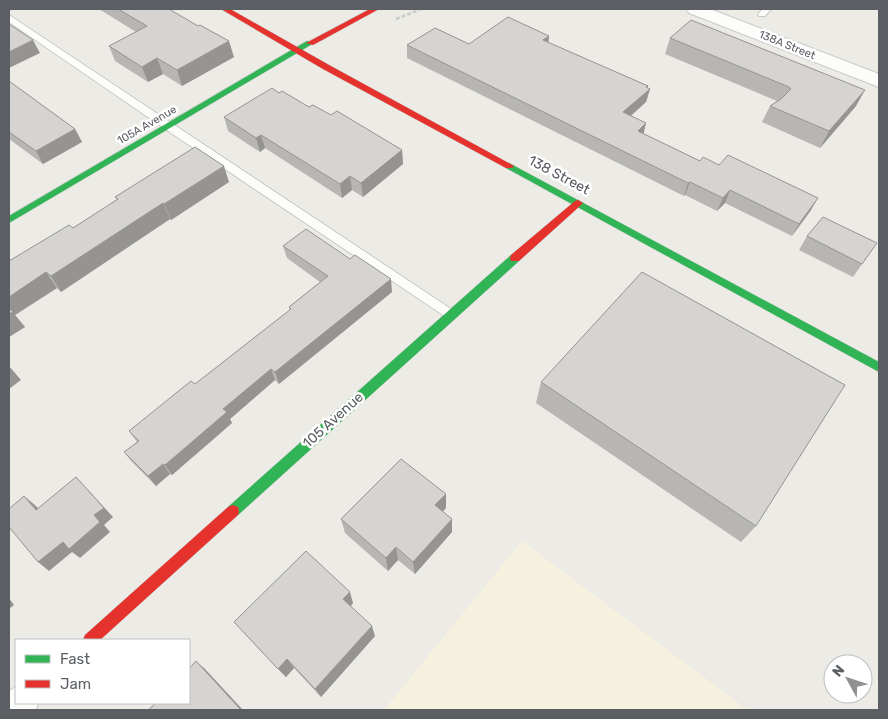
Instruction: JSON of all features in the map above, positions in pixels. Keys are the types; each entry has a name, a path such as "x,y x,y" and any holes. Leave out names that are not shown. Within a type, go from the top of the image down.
{"street":[{"name":"138 Street","path":"225,9 879,366"},
{"name":"105A Avenue","path":"9,220 298,50 375,9"},
{"name":"138A Street","path":"695,9 879,82"},
{"name":"105 Avenue","path":"91,639 450,314 578,202"}],"lane":[{"path":"9,18 168,127 450,314"}],"shaded area":[{"path":"522,541 748,710 384,710"}],"building":[{"path":"118,9 169,9 229,41 177,70 157,58 142,67 109,46 147,26"},
{"path":"508,17 549,36 543,40 648,86 646,87 650,89 623,112 646,123 638,131 700,161 703,157 719,165 728,155 818,198 799,224 730,190 723,198 690,182 688,183 407,45 435,28 469,44"},
{"path":"691,20 865,90 829,131 770,106 791,89 789,87 670,38"},
{"path":"9,24 33,40 9,52"},
{"path":"9,81 75,129 36,151 9,132"},
{"path":"272,88 279,93 282,91 309,107 313,105 331,115 337,111 402,150 361,183 350,176 340,184 261,135 256,138 224,117"},
{"path":"195,147 224,166 163,203 51,276 46,272 9,297 9,261 69,225 73,228 118,199 115,197"},
{"path":"823,217 877,243 862,264 807,236"},
{"path":"306,229 350,259 355,255 391,279 275,372 271,369 223,409 227,412 165,465 163,464 148,476 124,452 139,441 129,431 191,381 195,384 291,309 289,307 328,276 283,246"},
{"path":"642,272 845,385 756,526 541,382"},
{"path":"401,459 446,494 435,505 452,519 413,562 396,547 386,558 341,519"},
{"path":"76,477 104,508 94,515 100,522 69,549 63,542 38,562 9,527 9,509 24,496 36,510"},
{"path":"306,551 350,592 343,599 372,626 315,689 287,659 278,669 234,622"},
{"path":"196,661 241,710 148,710 155,704 190,704 190,668"}],"traffic: fast":[{"path":"9,220 310,43"},
{"path":"509,166 879,367"},
{"path":"233,511 515,258"}],"traffic: jam":[{"path":"225,9 326,67 509,166"},
{"path":"310,43 375,9"},
{"path":"515,258 578,203"},
{"path":"91,639 233,511"}]}
